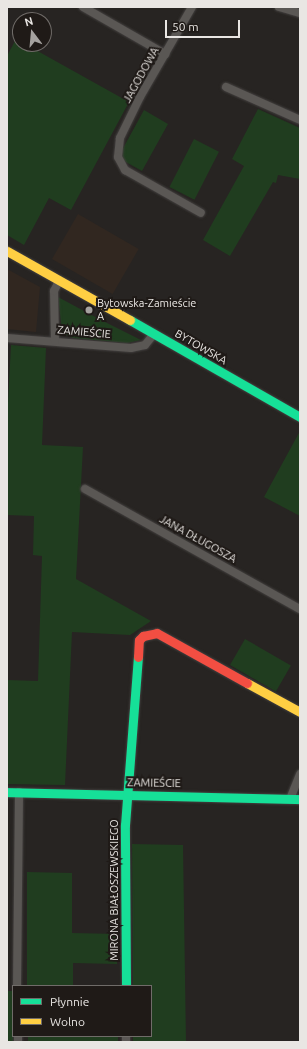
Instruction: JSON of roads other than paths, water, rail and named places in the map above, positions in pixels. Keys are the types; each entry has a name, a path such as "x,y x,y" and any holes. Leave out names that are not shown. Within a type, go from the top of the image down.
{"street":[{"path":"83,7 165,54"},
{"name":"JAGODOWA","path":"192,7 140,97 120,138 118,157 125,170 201,213"},
{"path":"279,7 300,13"},
{"path":"226,87 300,120"},
{"name":"BYTOWSKA","path":"7,251 300,417"},
{"path":"55,341 54,291 59,281"},
{"name":"ZAMIEŚCIE","path":"7,338 131,348 145,345 154,334"},
{"name":"JANA DŁUGOSZA","path":"85,489 300,609"},
{"name":"MIRONA BIAŁOSZEWSKIEGO","path":"126,985 125,825 137,647 143,636 157,633 300,712"},
{"path":"290,799 300,774"},
{"name":"ZAMIEŚCIE","path":"7,792 300,799"},
{"path":"17,985 19,792"}],"place":[{"name":"Bytowska-Zamieście A","path":"89,310"}]}
